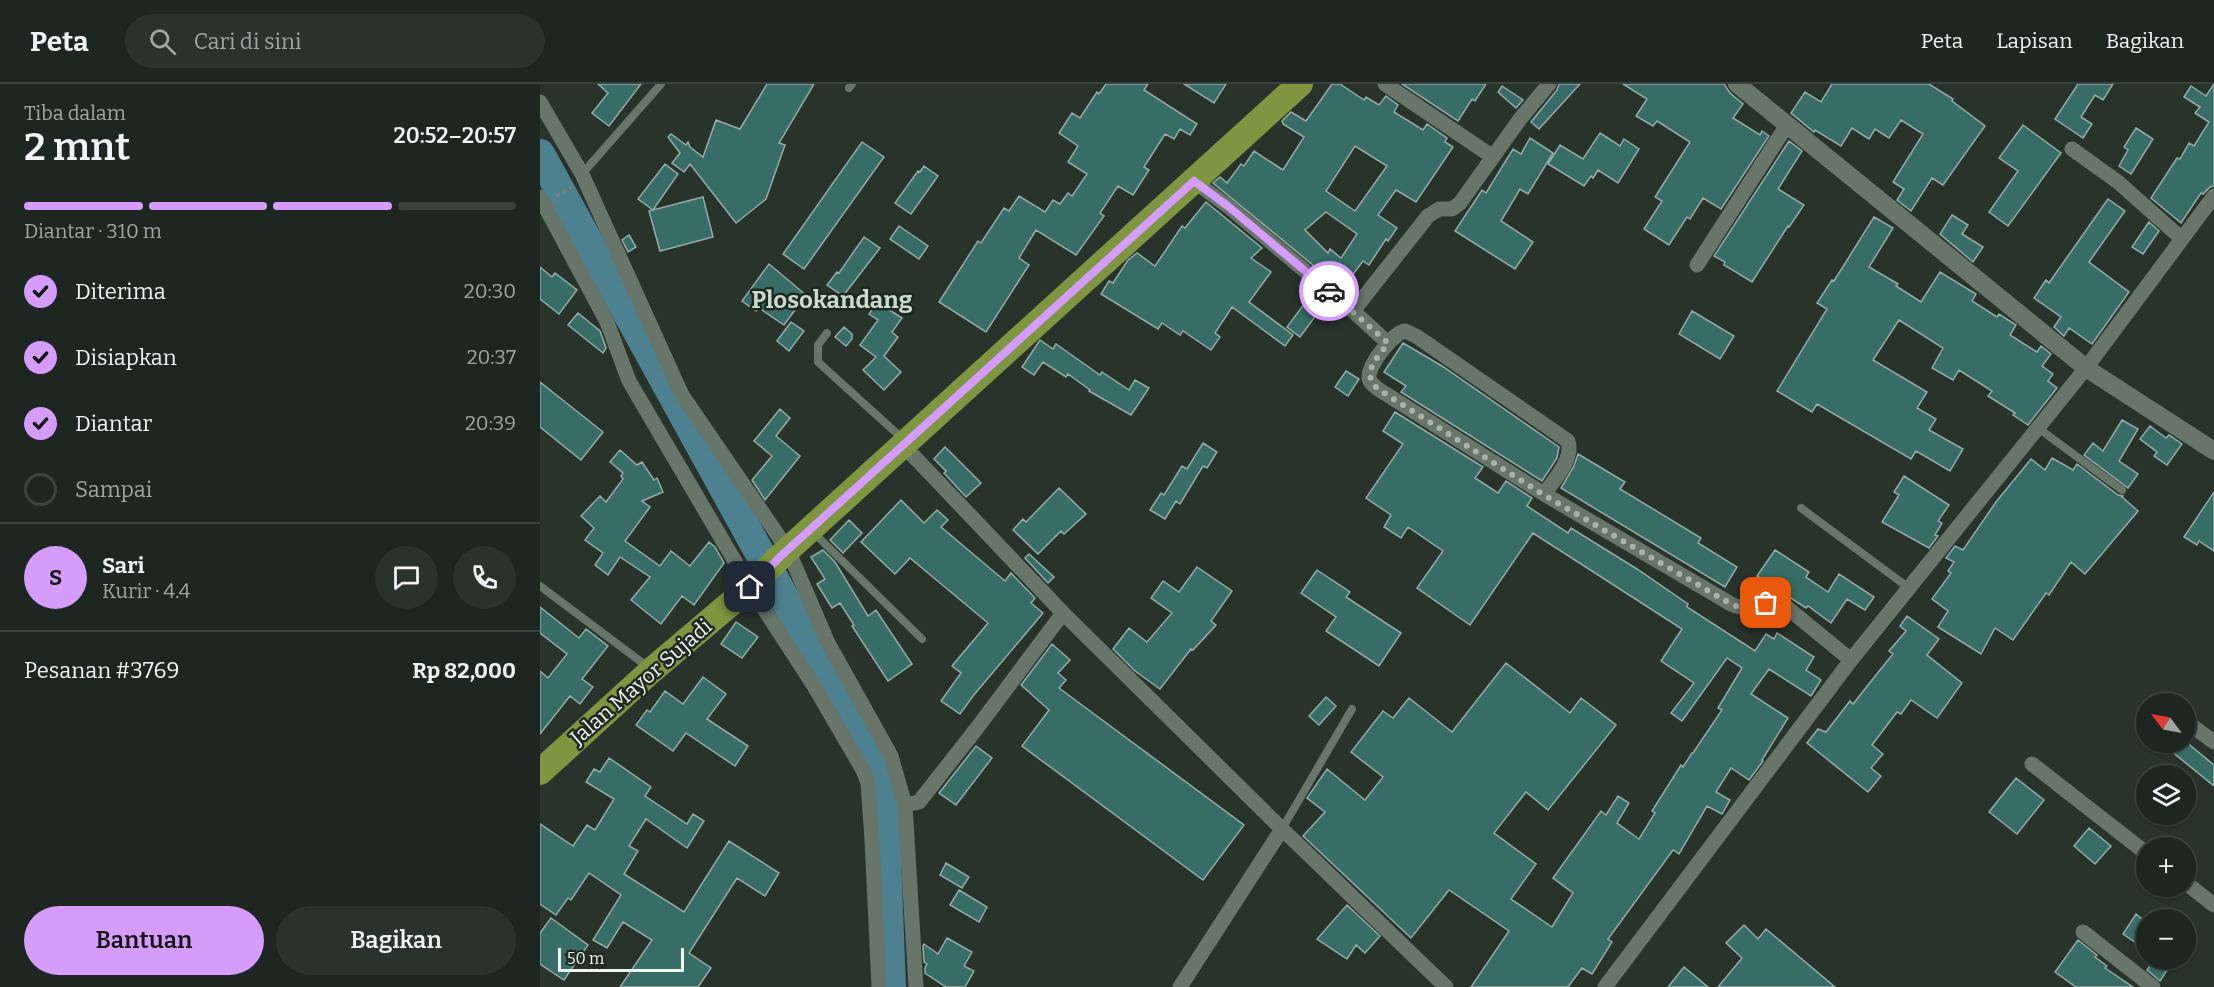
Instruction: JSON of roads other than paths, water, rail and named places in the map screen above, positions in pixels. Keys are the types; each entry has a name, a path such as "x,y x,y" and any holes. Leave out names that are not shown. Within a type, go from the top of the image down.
{"highway":[{"name":"Jalan Mayor Sujadi","path":"540,772 652,670 752,585 904,443 1300,84"}],"street":[{"path":"1385,84 1493,157"},
{"path":"1353,311 1428,216 1438,209 1452,209 1460,203 1520,119 1549,84"},
{"path":"1737,84 2086,368 2214,451"},
{"path":"540,102 682,395 785,553 828,644 891,756 905,805 916,987"},
{"path":"1697,265 1787,125"},
{"path":"2072,149 2118,182 2181,238"},
{"path":"1194,181 1229,207 1388,343"},
{"path":"548,196 551,214 607,322 629,381 863,770 868,783 879,987"},
{"path":"1605,987 1851,660 2086,368 2214,196"},
{"path":"540,226 551,214"},
{"path":"1544,495 1567,459 1570,452 1568,441 1416,336 1405,331 1399,332 1388,343 1369,375 1371,382 1378,389 1544,495 1731,604 1740,608 1752,609 1766,603 1777,602 1785,606 1851,660"},
{"path":"904,443 1063,613 1446,987"},
{"path":"905,805 919,802 1063,613"},
{"path":"2196,729 2214,742"},
{"path":"2032,764 2136,845"},
{"path":"1180,987 1282,829"},
{"path":"2196,891 2214,905"},
{"path":"2083,932 2153,987"}],"lane":[{"path":"577,180 661,84"},
{"path":"827,333 818,345 818,362 904,443"},
{"path":"2038,428 2122,490"},
{"path":"1801,508 1909,588"},
{"path":"810,530 922,639"},
{"path":"540,586 652,670"},
{"path":"1282,829 1352,708"}],"waterway":[{"path":"540,154 883,777 891,987"}],"district":[{"name":"Plosokandang","path":"832,300"}]}
